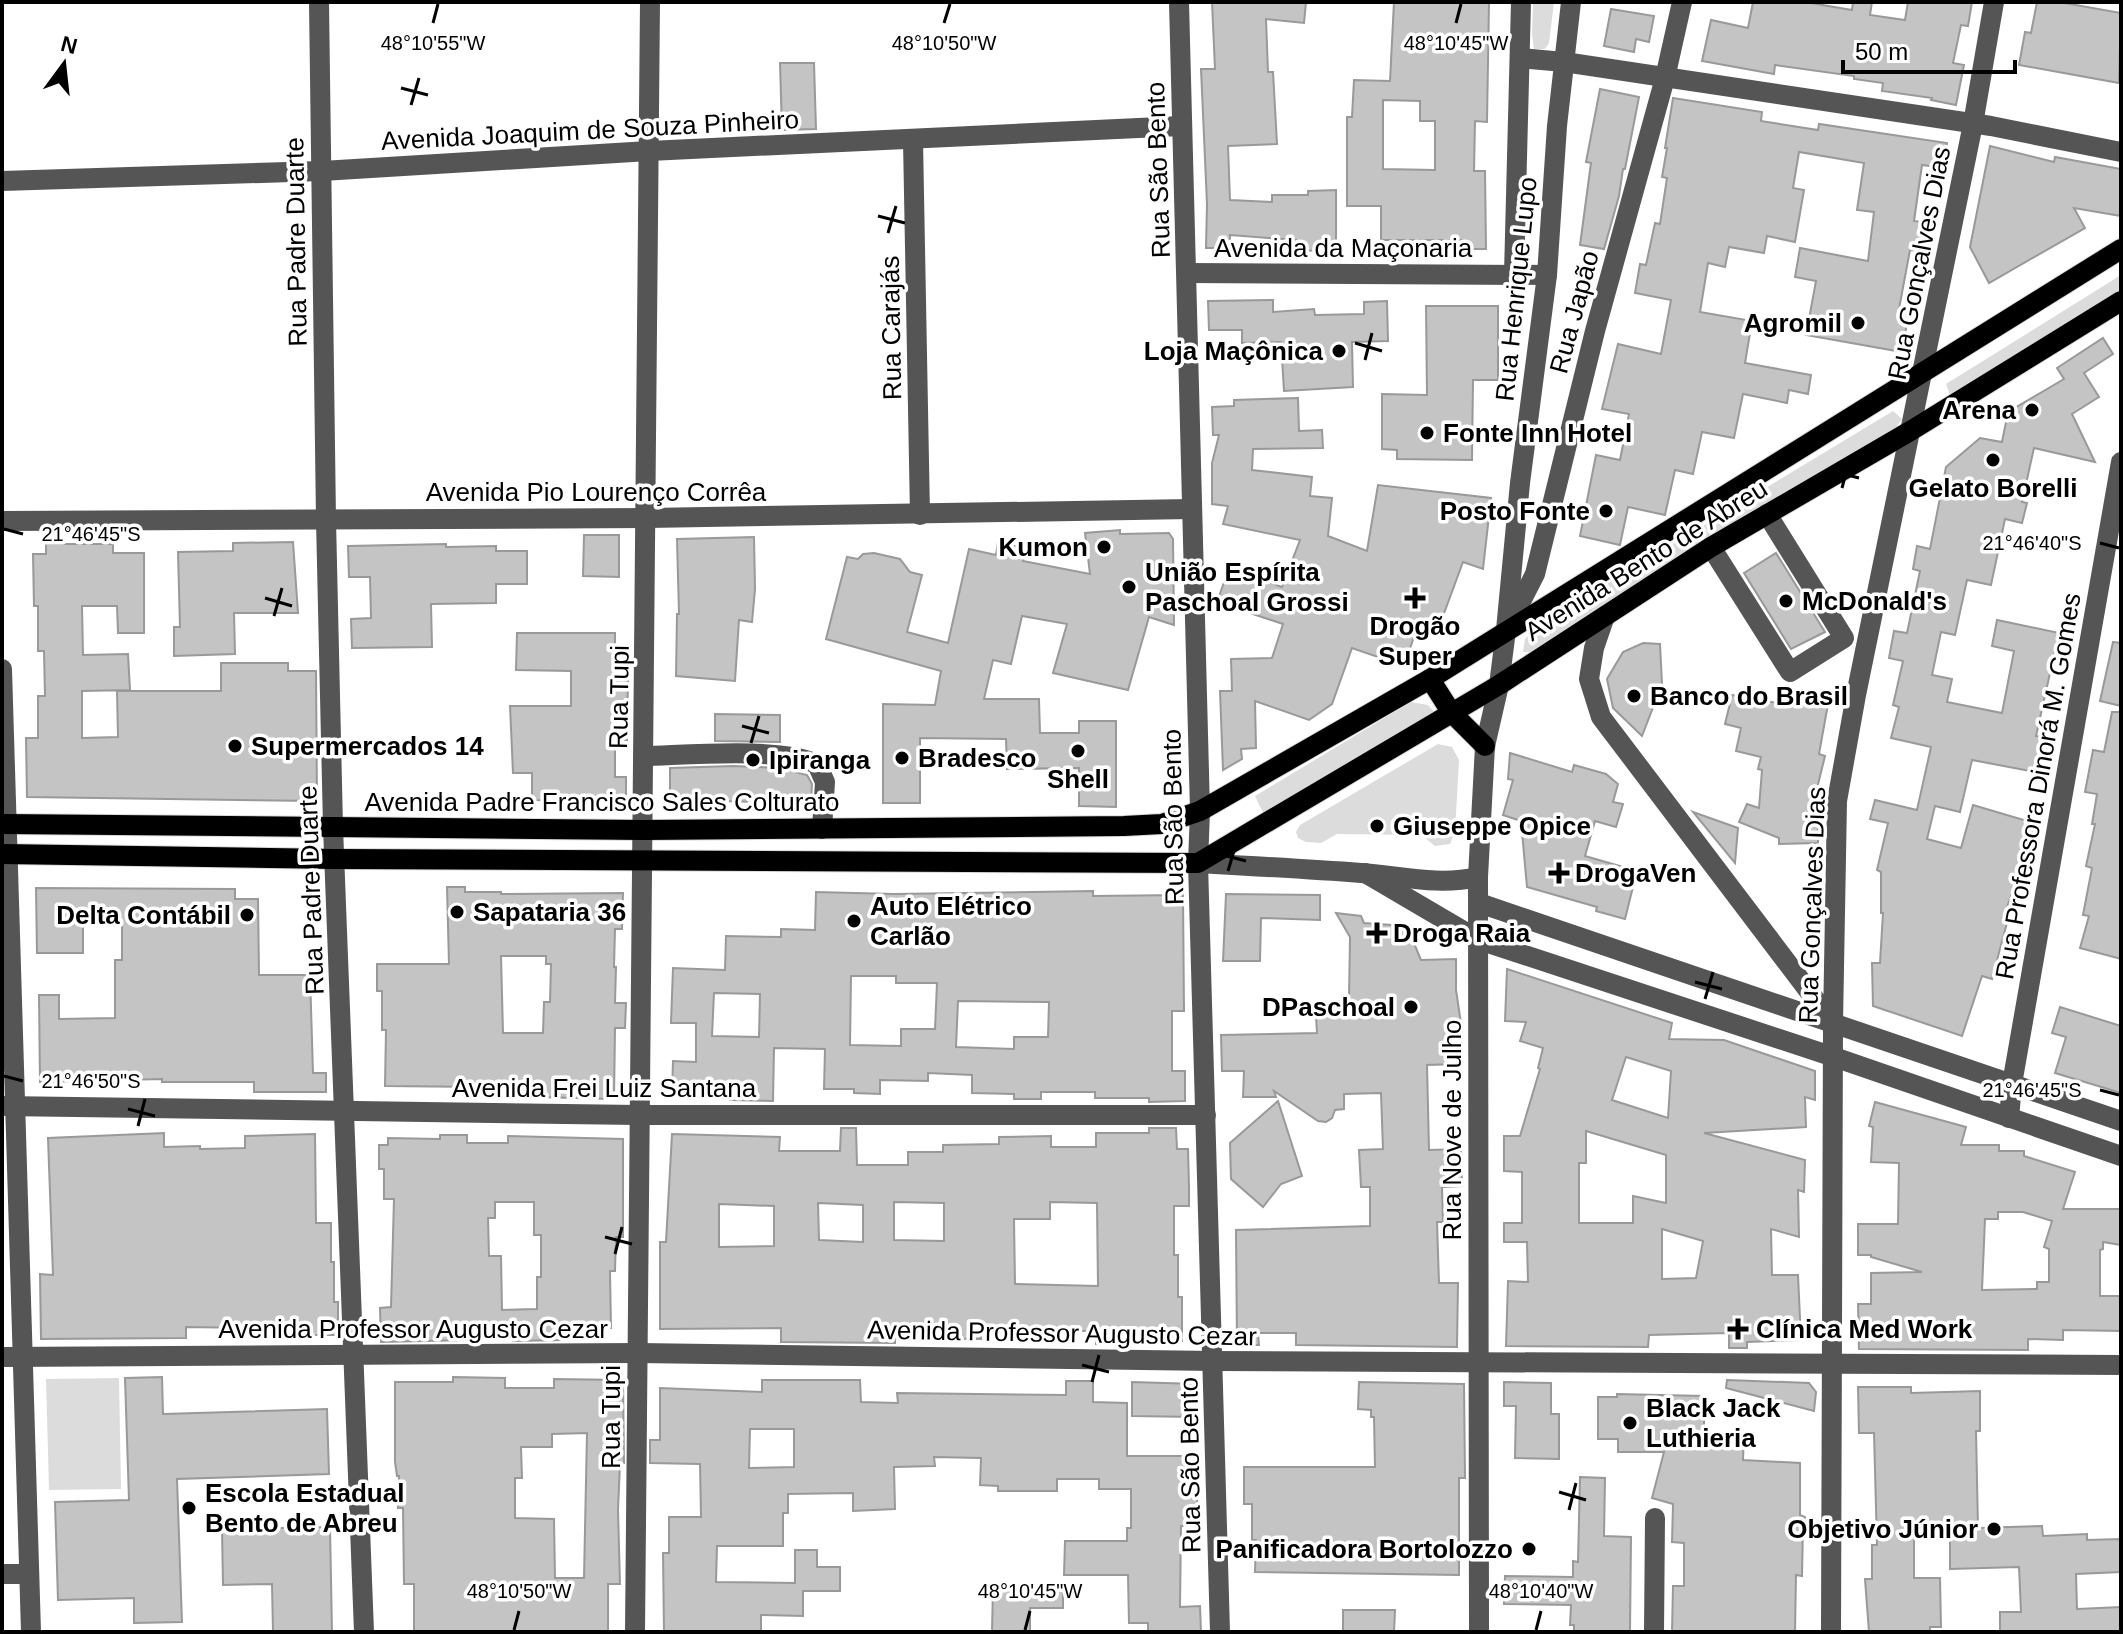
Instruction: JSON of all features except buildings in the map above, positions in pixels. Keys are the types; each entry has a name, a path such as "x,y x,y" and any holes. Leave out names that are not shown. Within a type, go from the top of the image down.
{"main road":[{"name":"Avenida Bento de Abreu","path":"1200,811 1430,679 2121,249"},
{"name":"Avenida Bento de Abreu","path":"1198,863 1499,685 1711,547 1912,430 2121,301"},
{"path":"1430,679 1451,712 1485,746"},
{"name":"Avenida Padre Francisco Sales Colturato","path":"4,824 644,830 1124,826 1162,824 1200,811"},
{"path":"5,854 334,859 1198,863"}],"street":[{"name":"Rua Padre Duarte","path":"319,2 333,827 364,1632"},
{"name":"Rua Tupi","path":"635,1632 650,2"},
{"name":"Rua São Bento","path":"1179,2 1200,811 1198,863 1220,1632"},
{"path":"1514,274 1521,2"},
{"name":"Rua Henrique Lupo","path":"1506,630 1520,483 1547,275 1571,2"},
{"name":"Rua Japão","path":"1506,630 1535,574 1595,331 1665,78 1682,2"},
{"name":"Rua Gonçalves Dias","path":"1831,1632 1837,801 1973,124 1994,2"},
{"path":"1520,58 1973,124 2121,152"},
{"name":"Avenida Joaquim de Souza Pinheiro","path":"2,181 322,171 649,151 1181,126"},
{"name":"Rua Carajás","path":"913,140 920,515"},
{"name":"Avenida da Maçonaria","path":"1187,273 1547,275"},
{"name":"Rua Professora Dinorá M. Gomes","path":"2009,1118 2012,1084 2121,462"},
{"name":"Avenida Pio Lourenço Corrêa","path":"2,521 647,518 1191,509"},
{"path":"1711,547 1790,672 1844,638 1767,514"},
{"path":"1605,616 1594,648 1589,679 1601,717 1833,1023"},
{"name":"Rua Nove de Julho","path":"1479,1632 1478,877 1485,746 1499,685 1506,630"},
{"path":"2,669 12,1357 31,1632"},
{"path":"644,756 733,754 803,758 817,764 825,782 822,829"},
{"path":"1198,863 1365,873 1434,882 1478,877"},
{"path":"1365,873 1479,940 2112,1153 2118,1120 1479,903"},
{"name":"Avenida Frei Luiz Santana","path":"8,1106 639,1115 1206,1115"},
{"name":"Avenida Professor Augusto Cezar","path":"12,1357 638,1353 1214,1361 2121,1365"},
{"path":"1654,1632 1655,1518"},
{"path":"2,1574 29,1574"}],"shaded area":[{"path":"1533,2 1554,2 1549,43 1545,49 1534,49"},
{"path":"2121,275 2121,292 1951,398 1946,384"},
{"path":"1893,411 1902,419 1895,429 1535,652 1523,652 1525,639 1536,627"},
{"path":"1411,702 1428,705 1435,713 1264,815 1255,796"},
{"path":"1438,744 1452,747 1459,760 1455,832 1450,844 1435,846 1421,835 1337,834 1321,843 1298,838 1296,832 1300,825"},
{"path":"119,1378 121,1489 49,1490 46,1379"}],"place":[{"name":"Agromil","path":"1858,323"},
{"name":"Loja Maçônica","path":"1339,351"},
{"name":"Arena","path":"2032,410"},
{"name":"Fonte Inn Hotel","path":"1427,433"},
{"name":"Gelato Borelli","path":"1993,460"},
{"name":"Posto Fonte","path":"1606,511"},
{"name":"Kumon","path":"1104,547"},
{"name":"União Espírita Paschoal Grossi","path":"1129,587"},
{"name":"Drogão Super","path":"1415,598"},
{"name":"McDonald's","path":"1786,601"},
{"name":"Banco do Brasil","path":"1634,696"},
{"name":"Supermercados 14","path":"235,746"},
{"name":"Shell","path":"1078,751"},
{"name":"Bradesco","path":"902,758"},
{"name":"Ipiranga","path":"753,760"},
{"name":"Giuseppe Opice","path":"1377,826"},
{"name":"DrogaVen","path":"1559,873"},
{"name":"Sapataria 36","path":"457,912"},
{"name":"Delta Contábil","path":"247,915"},
{"name":"Auto Elétrico Carlão","path":"854,921"},
{"name":"Droga Raia","path":"1377,933"},
{"name":"DPaschoal","path":"1411,1007"},
{"name":"Clínica Med Work","path":"1738,1329"},
{"name":"Black Jack Luthieria","path":"1630,1423"},
{"name":"Escola Estadual Bento de Abreu","path":"189,1508"},
{"name":"Objetivo Júnior","path":"1994,1529"},
{"name":"Panificadora Bortolozzo","path":"1529,1549"}]}
